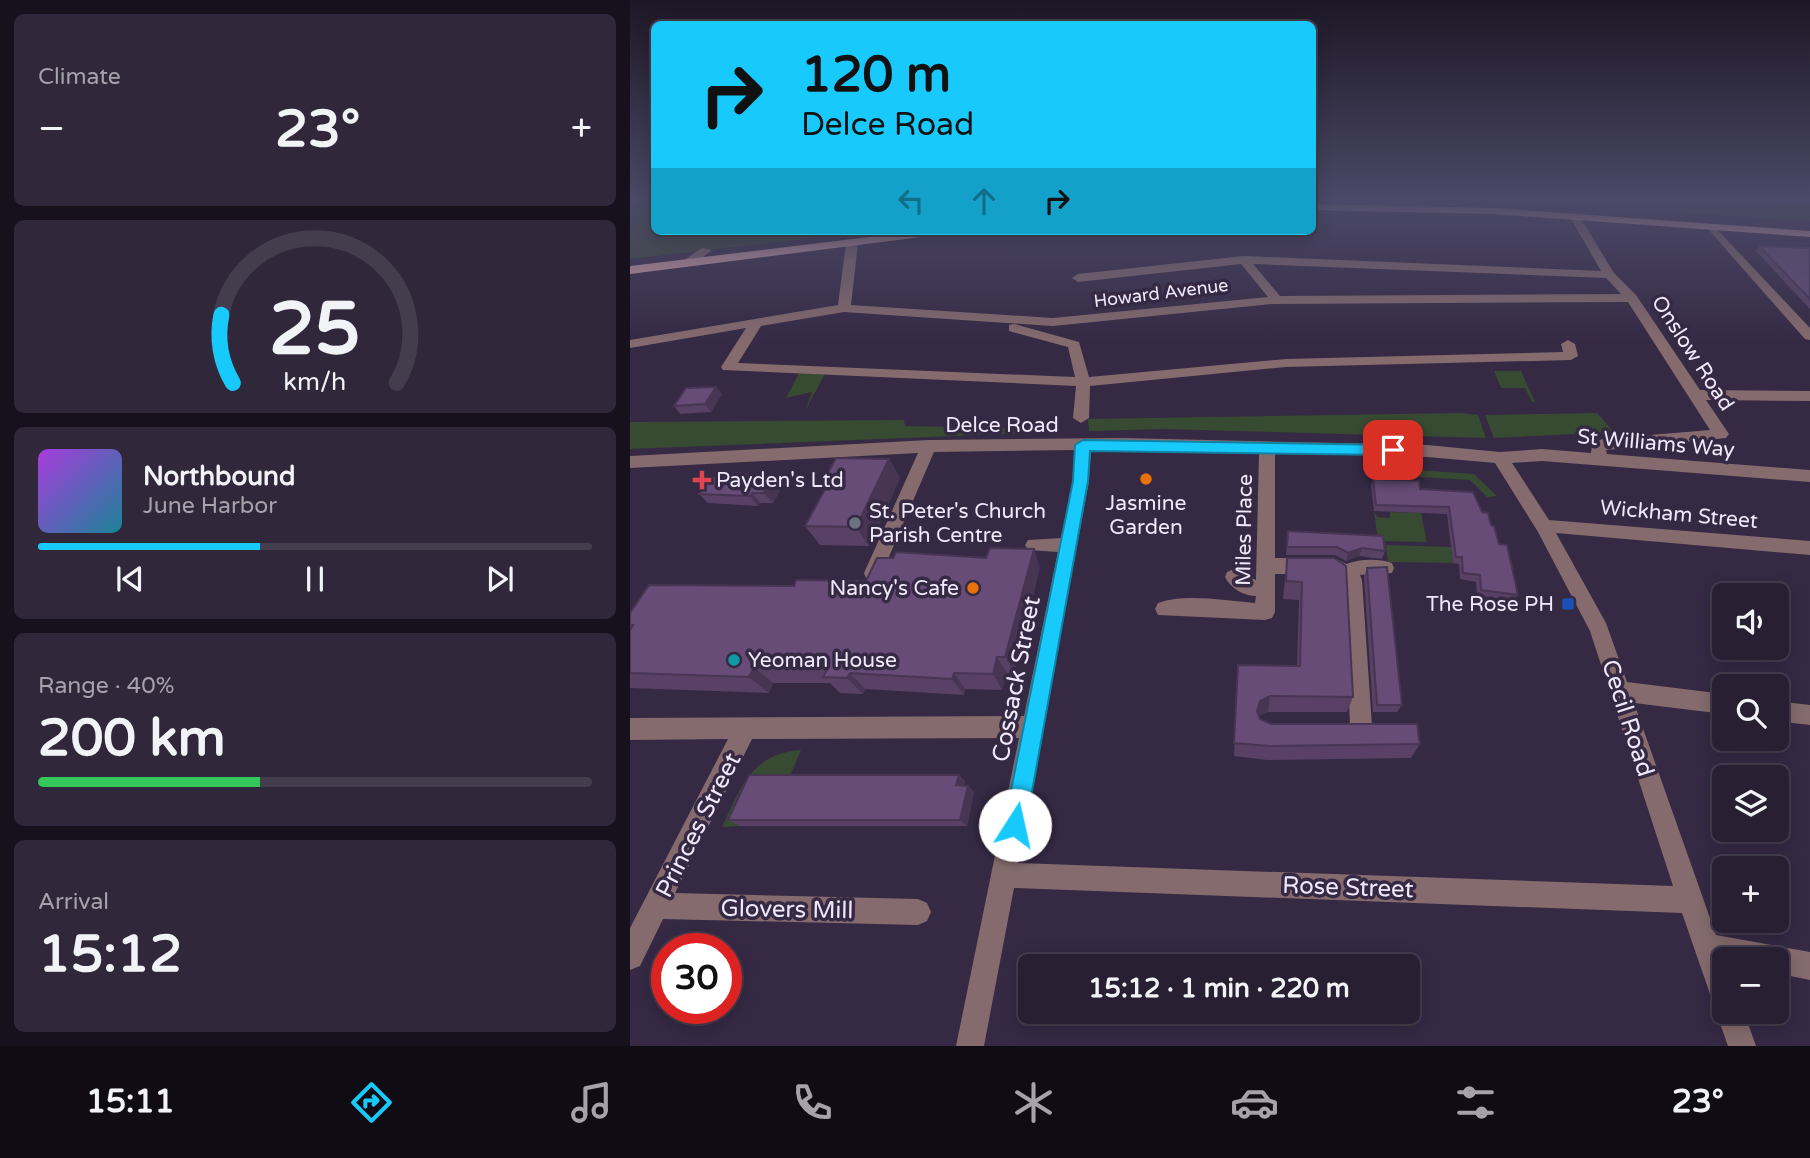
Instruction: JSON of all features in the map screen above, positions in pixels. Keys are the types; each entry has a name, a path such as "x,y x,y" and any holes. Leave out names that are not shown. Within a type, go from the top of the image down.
{"main road":[{"path":"630,270 813,248"}],"street":[{"path":"844,308 851,248"},
{"name":"Onslow Road","path":"1594,248 1609,275 1632,298 1720,435 1602,445 1598,449 1600,460"},
{"path":"1731,248 1810,336"},
{"path":"688,263 706,250"},
{"path":"1244,260 1276,299"},
{"path":"1078,278 1244,260 1438,265 1609,275"},
{"name":"Howard Avenue","path":"630,344 755,326 844,308 1010,320 1065,321 1276,299 1632,298"},
{"path":"1010,320 1009,325 1013,328 1074,345 1083,382 1081,418"},
{"path":"755,326 728,367 1083,382 1286,363 1571,356 1568,344"},
{"path":"1695,395 1810,396"},
{"name":"Delce Road","path":"630,462 929,446 1083,445 1427,451 1500,458"},
{"name":"Cossack Street","path":"970,1046 1006,875 1083,466 1083,445"},
{"path":"873,573 929,446"},
{"name":"Miles Place","path":"1165,609 1203,607 1265,611 1267,448"},
{"name":"St Williams Way","path":"1500,458 1531,455 1810,476"},
{"name":"Cecil Road","path":"1500,458 1544,527 1596,622 1712,961"},
{"name":"Wickham Street","path":"1544,527 1561,526 1810,548"},
{"path":"1034,545 1068,545"},
{"path":"1266,566 1333,566 1353,580 1361,726"},
{"path":"1345,572 1359,567 1385,568"},
{"path":"1234,577 1250,588 1266,589"},
{"path":"1618,691 1712,703"},
{"path":"1789,713 1810,715"},
{"path":"632,732 1033,727"},
{"name":"Princes Street","path":"630,956 745,730"},
{"name":"Rose Street","path":"1006,875 1690,900"},
{"name":"Glovers Mill","path":"657,906 918,912"},
{"path":"1707,947 1810,966"},
{"path":"1734,1024 1742,1046"}],"green space":[{"path":"630,248 727,248 630,259"},
{"path":"1494,371 1521,371 1535,402 1532,402 1525,388 1501,388"},
{"path":"799,373 825,374 805,411 812,392 786,398"},
{"path":"1461,413 1478,415 1486,438 1163,429 1089,431 1088,419"},
{"path":"1597,413 1614,432 1494,438 1485,415"},
{"path":"904,420 905,426 1063,429 1057,429 1056,432 630,449 630,422"},
{"path":"1418,470 1474,474 1497,496 1487,497 1470,480 1420,477"},
{"path":"1374,510 1377,517 1390,518 1390,512 1421,513 1427,542 1378,541"},
{"path":"1386,545 1452,547 1453,563 1388,562"},
{"path":"801,750 788,781 760,781 740,826 722,827 742,786 759,765 784,753"}],"building":[{"path":"1761,248 1810,248 1810,299"},
{"path":"716,387 705,404 674,406 686,388"},
{"path":"836,458 889,459 856,527 805,526 829,482 823,482"},
{"path":"729,473 775,475 764,493 752,493 750,496 699,494 711,476 727,476"},
{"path":"1373,479 1419,481 1420,489 1473,492 1482,512 1488,513 1499,544 1507,545 1518,595 1481,590 1480,575 1463,573 1462,557 1456,557 1449,507 1376,505"},
{"path":"1288,531 1383,536 1385,551 1362,548 1348,553 1337,547 1287,547"},
{"path":"990,548 1034,549 1005,657 997,657 993,674 954,673 952,679 850,673 847,678 823,677 828,668 754,667 749,677 630,673 630,630 633,625 630,625 630,613 649,585 794,586 796,580 866,581 877,558 893,558 896,552 986,558"},
{"path":"1287,558 1334,558 1346,566 1353,697 1270,696 1260,701 1257,711 1260,719 1271,724 1417,724 1420,744 1269,746 1234,743 1238,665 1300,666 1302,582 1286,581"},
{"path":"1387,567 1402,705 1377,705 1367,568"},
{"path":"749,775 959,775 956,785 968,786 960,820 728,820"}],"place":[{"name":"Jasmine Garden","path":"1146,479"},
{"name":"Payden's Ltd","path":"702,480"},
{"name":"St. Peter's Church Parish Centre","path":"855,523"},
{"name":"Nancy's Cafe","path":"973,588"},
{"name":"The Rose PH","path":"1568,604"},
{"name":"Yeoman House","path":"734,660"}],"route":[{"path":"1015,825 1081,481 1083,445 1393,450"}]}
